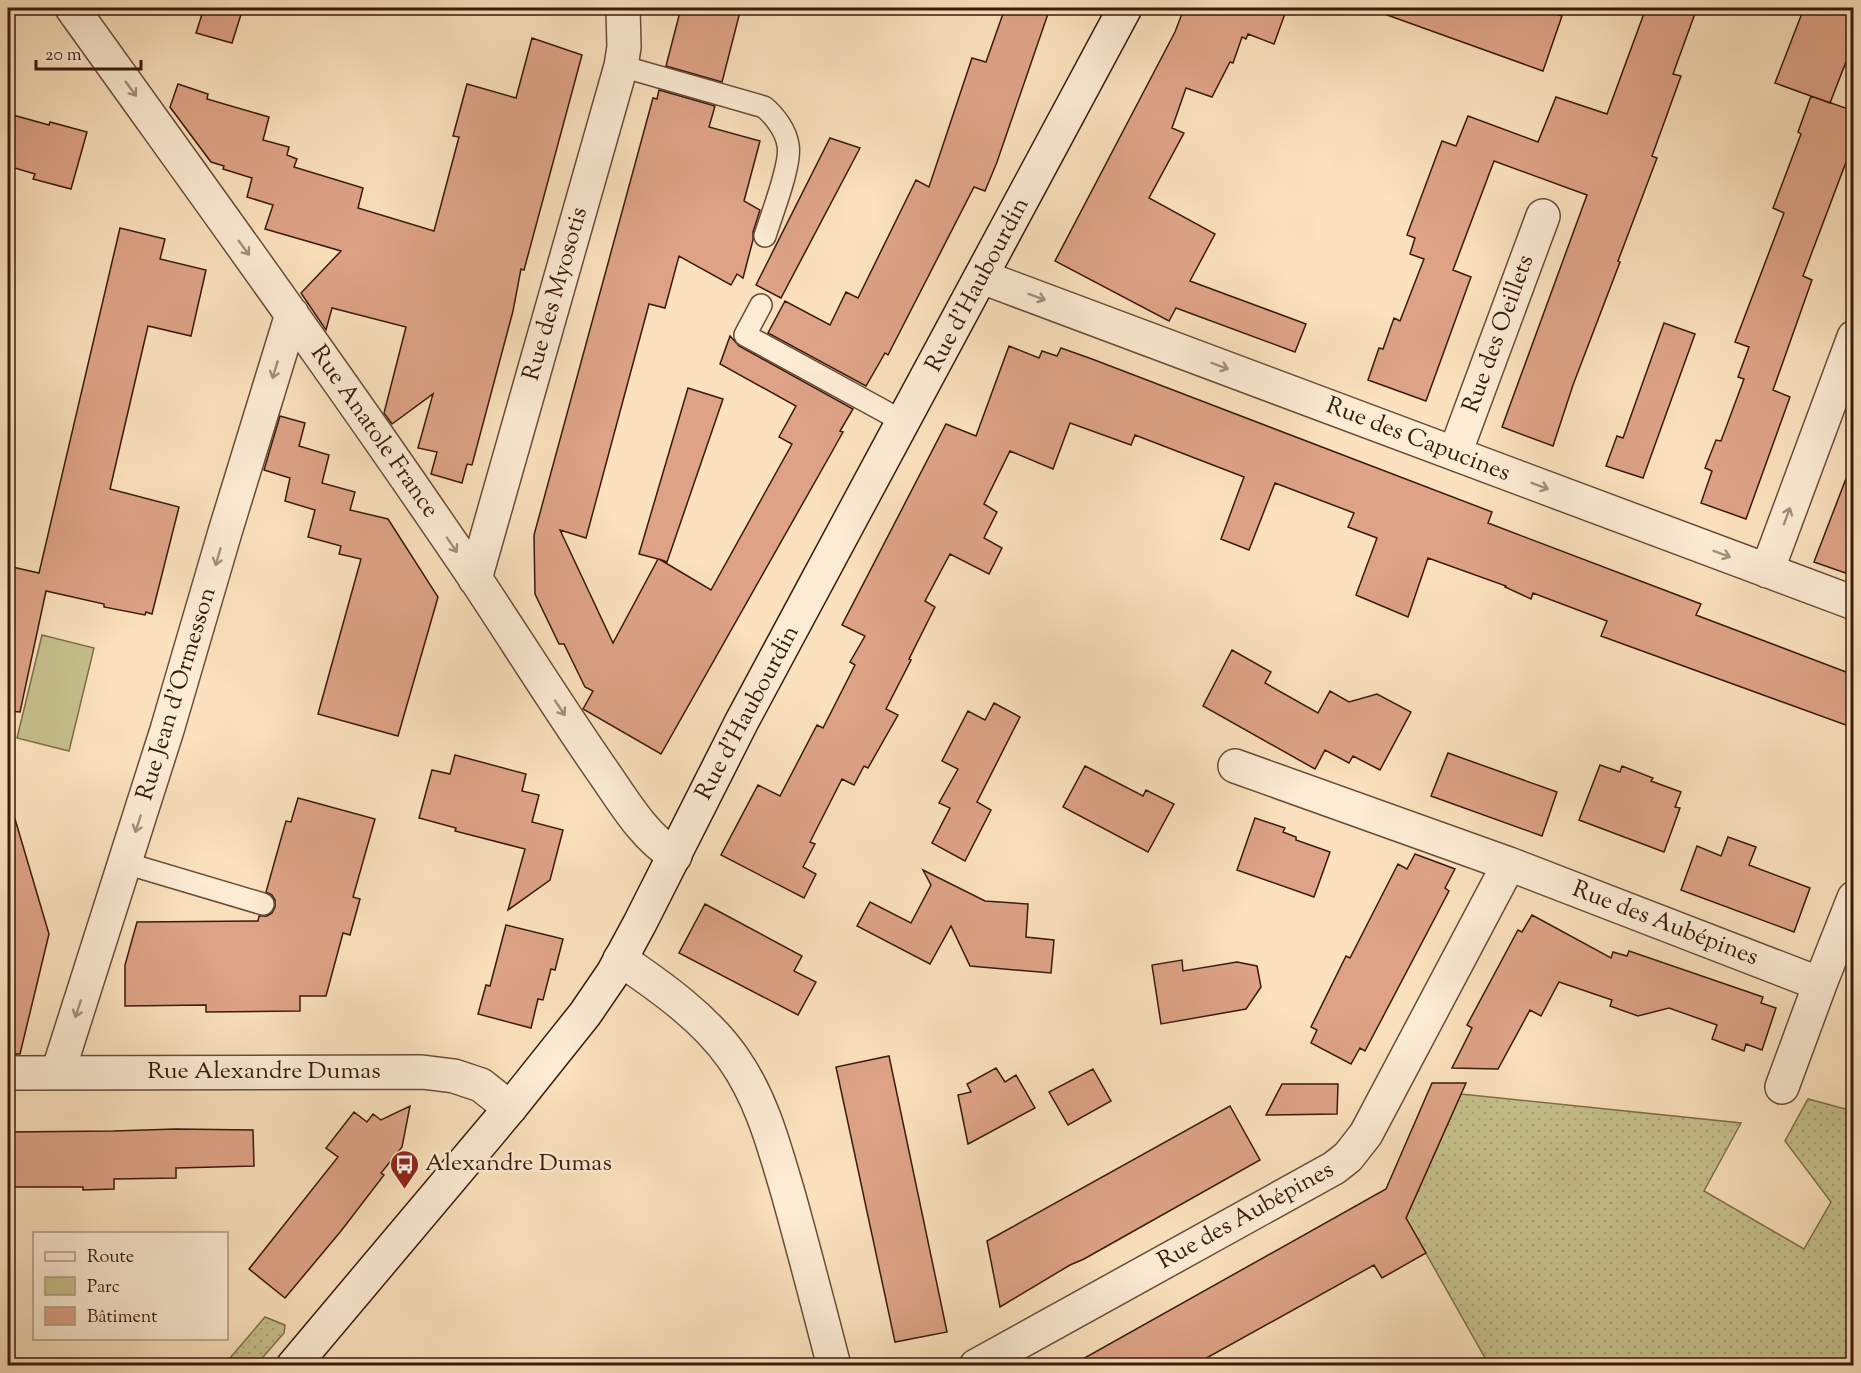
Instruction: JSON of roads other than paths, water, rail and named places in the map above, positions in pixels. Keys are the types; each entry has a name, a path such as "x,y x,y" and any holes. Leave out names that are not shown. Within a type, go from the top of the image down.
{"street":[{"name":"Rue Anatole France","path":"72,8 292,314 645,831 659,846 675,856"},
{"name":"Rue des Myosotis","path":"475,579 621,66 624,47 623,8"},
{"name":"Rue d'Haubourdin","path":"293,1365 510,1108 585,1014 620,959 675,856 742,721 1125,8"},
{"name":"Rue des Oeillets","path":"1455,453 1543,216"},
{"name":"Rue des Capucines","path":"982,277 1854,603"},
{"name":"Rue Jean d'Ormesson","path":"58,1072 168,730 225,532 292,314"},
{"path":"1767,571 1854,338"},
{"name":"Rue des Aubépines","path":"1235,766 1509,864 1820,984"},
{"name":"Rue des Aubépines","path":"976,1365 1334,1168 1348,1157 1366,1134 1509,864"},
{"path":"1782,1087 1854,897"},
{"path":"620,959 646,976 715,1035 754,1092 774,1144 834,1365"},
{"name":"Rue Alexandre Dumas","path":"8,1073 422,1072 454,1076 481,1085 510,1108"}],"lane":[{"path":"621,66 764,107 774,115 789,145 788,160 765,236"},
{"path":"761,305 745,335 904,422"},
{"path":"125,863 263,904"}],"place":[{"name":"Alexandre Dumas","path":"404,1190"}]}
